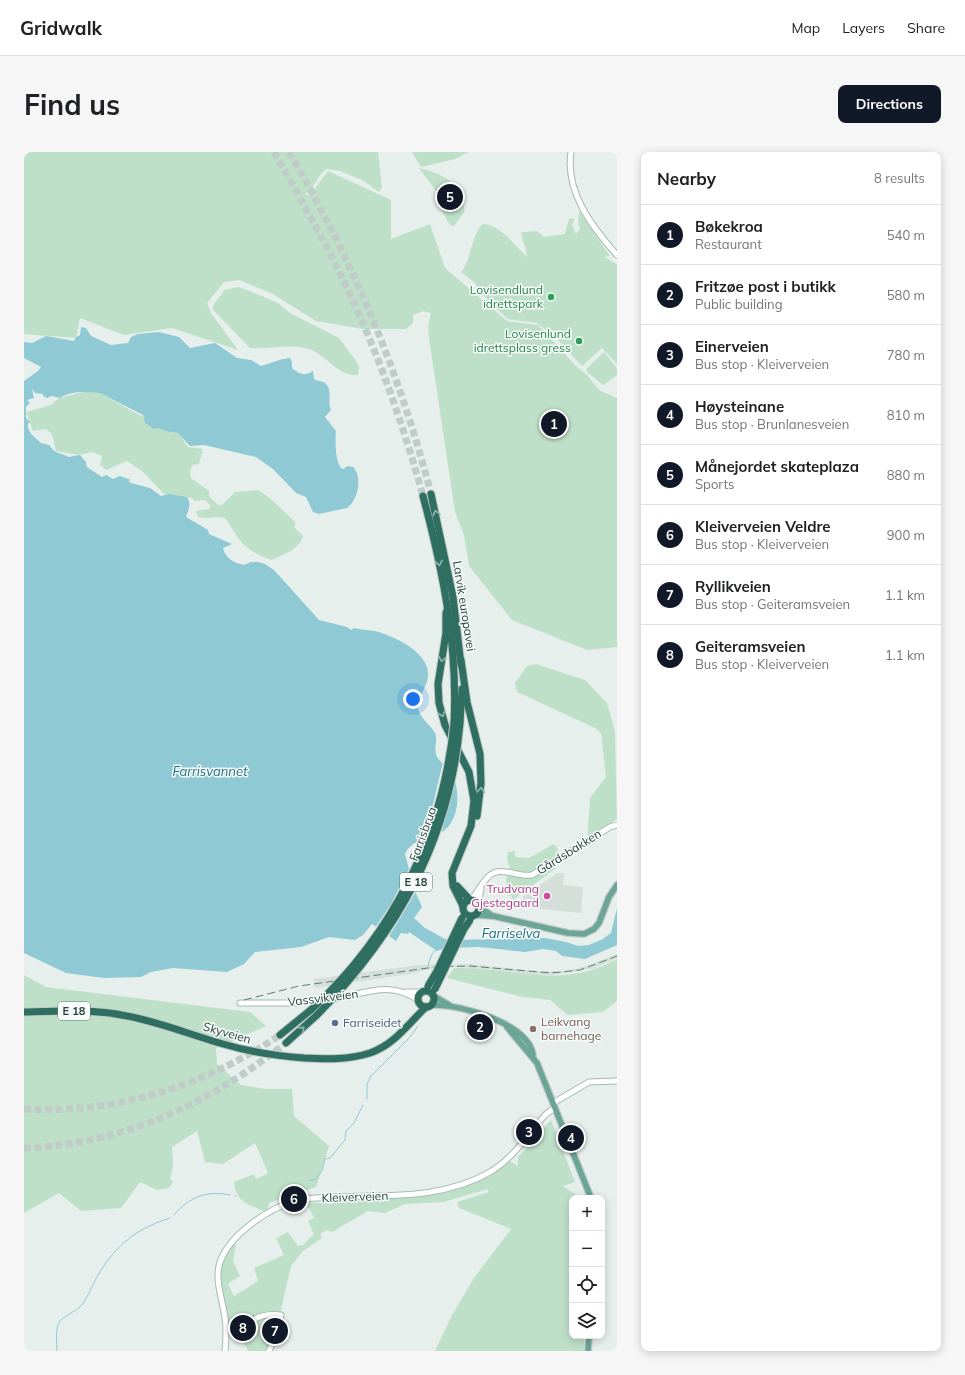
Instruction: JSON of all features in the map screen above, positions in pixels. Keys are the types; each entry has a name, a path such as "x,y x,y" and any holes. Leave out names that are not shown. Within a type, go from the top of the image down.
{"highway":[{"name":"Larvik europavei","path":"431,494 453,597 461,660 457,723"},
{"name":"Larvik europavei","path":"423,496 448,607 456,677 457,723"},
{"name":"E 18","path":"448,607 446,612 446,634 438,684 438,697 445,725 469,772 474,801 471,826 452,873 453,886 463,912"},
{"name":"E 18","path":"461,660 467,702 478,743 481,764 480,797 477,819 456,872 457,885 460,891 470,900 477,912"},
{"name":"Farrisbrua","path":"315,1012 364,953 395,909 412,876 427,843 441,800 457,723"},
{"path":"418,1001 429,1006 429,992 463,912 470,900"},
{"path":"463,912 468,916 477,912"},
{"path":"414,1019 418,1001 429,992 464,929 477,912"},
{"name":"Skyveien","path":"24,1012 78,1011 118,1014 157,1023 222,1044 254,1052 320,1059 351,1057 376,1050 397,1037 429,1006"},
{"name":"E 18","path":"280,1035 315,1012"},
{"name":"E 18","path":"286,1043 315,1012"}],"main road":[{"path":"477,912 568,933 584,934 594,929 599,923 609,897 617,886"},
{"path":"429,992 450,1005 482,1014 507,1026 514,1030 525,1041 533,1053 533,1056 542,1073 590,1195"},
{"path":"429,1006 450,1005"},
{"path":"588,1351 589,1339"}],"street":[{"path":"570,152 571,173 581,206 595,229 617,255"},
{"name":"Gårdsbakken","path":"470,900 481,888 487,877 496,872 504,871 524,876 536,874 617,825"},
{"name":"Gårdsbakken","path":"477,912 481,888"},
{"name":"Vassvikveien","path":"240,1003 310,1002 350,996 386,988 405,992 429,992"},
{"name":"Vassvikveien","path":"405,992 418,1001"},
{"name":"Kleiverveien","path":"225,1351 226,1330 218,1285 218,1266 225,1250 232,1240 257,1221 283,1205 297,1200 410,1195 443,1190 468,1182 498,1167 522,1143 554,1106 589,1082 617,1081"},
{"path":"226,1330 238,1328 261,1315 281,1315 277,1333 269,1351"}],"shaded area":[{"path":"557,873 564,873 563,885 583,887 581,913 522,907 523,897"},
{"path":"617,954 617,958 595,968 554,975 532,975 488,969 457,967 434,968 409,974 315,988 313,979 419,965 469,964 536,971 566,971 587,966"}],"green space":[{"path":"24,152 378,152 382,187 379,192 364,181 340,171 327,169 321,174 312,188 305,194 309,196 328,171 391,200 391,239 430,224 445,268 507,321 538,325 575,365 587,375 599,390 617,398 617,647 587,650 512,620 469,566 464,535 455,512 429,338 428,326 431,313 423,311 413,315 413,323 406,329 363,329 316,321 271,293 239,280 224,282 207,303 211,313 238,350 172,328 124,335 80,318 76,338 24,334"},
{"path":"412,152 469,152 455,159 421,167"},
{"path":"419,168 444,177 455,186 465,211 454,226 450,225 437,202 438,196 434,188"},
{"name":"Lovisendlund idrettspark","path":"579,211 610,256 604,257 617,264 617,364 602,348 582,366 556,338 537,323 508,319 489,302 474,282 461,272 465,267 473,241 483,224 490,225 502,232 527,257 521,232 537,231 544,237 565,234 569,219 575,218 572,225 576,234 580,229 578,221"},
{"path":"238,287 278,303 290,313 339,338 359,366 358,375 351,375 338,369 321,355 302,347 250,348 213,310 215,302 224,290"},
{"path":"604,352 617,368 617,375 603,385 587,372 586,369"},
{"path":"91,390 100,393 143,417 149,426 179,433 188,447 203,449 199,464 193,465 190,471 191,478 209,491 209,496 218,505 222,505 235,492 258,490 270,498 296,523 294,527 303,536 299,544 291,551 272,560 263,557 244,545 226,519 219,517 198,517 196,511 209,509 211,506 205,500 195,501 192,498 164,494 142,471 127,461 106,470 100,465 102,456 92,452 79,455 56,451 52,434 46,429 33,431 26,412 51,405 59,398"},
{"path":"536,664 585,680 607,703 615,732 617,819 588,838 590,798 606,777 601,733 595,728 517,692 515,683 527,666"},
{"path":"554,844 558,851 552,862 556,868 513,900 511,895 508,896 506,879 510,869 507,859 508,852 515,851 515,857 529,858"},
{"path":"617,959 617,1001 603,1012 568,1015 550,1000 523,997 447,978 454,968 476,968 536,975 575,974 596,968"},
{"path":"24,975 46,987 250,1012 266,1026 216,1048 217,1064 241,1085 266,1089 292,1089 294,1116 329,1146 316,1187 269,1203 267,1213 244,1202 237,1194 235,1189 234,1182 254,1174 256,1179 268,1173 255,1143 223,1164 205,1162 197,1131 172,1147 173,1167 170,1178 173,1182 169,1188 157,1190 140,1182 121,1208 81,1211 59,1193 24,1213"},
{"path":"551,1120 575,1182 563,1186 576,1195 569,1195 569,1339 584,1339 584,1351 435,1351 452,1315 474,1278 511,1229 459,1208 457,1202 489,1192 487,1189 444,1202 405,1204 385,1213 368,1211 332,1232 327,1230 320,1234 322,1238 303,1251 291,1266 280,1314 267,1351 248,1351 237,1326 228,1322 220,1282 223,1262 233,1244 236,1245 233,1261 240,1276 228,1284 234,1296 258,1281 254,1268 284,1255 276,1238 288,1232 298,1246 303,1245 314,1234 308,1221 314,1218 306,1203 409,1197 445,1192 479,1181 495,1172 509,1161 518,1166 518,1157"}],"water":[{"name":"Farrisvannet","path":"81,327 86,328 91,336 111,345 128,343 131,337 138,334 159,332 179,337 190,348 215,343 237,358 251,360 261,366 290,358 292,368 294,370 304,374 313,371 314,379 326,384 330,393 331,410 325,417 336,431 338,463 343,469 348,466 353,467 358,476 358,488 354,500 347,508 319,514 313,512 306,497 296,493 273,469 256,457 204,445 190,446 178,433 158,428 154,429 145,423 143,415 100,393 79,392 65,395 60,398 52,396 47,398 43,396 43,394 35,393 32,389 34,398 27,400 30,403 26,407 26,418 30,422 28,424 28,428 31,434 41,443 49,445 54,451 69,457 80,455 86,462 87,467 102,477 106,475 113,479 120,476 131,480 128,481 131,483 150,488 161,496 169,494 187,497 189,510 186,517 208,530 209,534 232,544 223,548 228,557 237,563 244,565 251,562 258,562 265,564 274,570 319,620 347,627 351,630 354,628 376,631 395,638 411,648 424,660 428,676 418,704 419,712 435,733 436,754 439,760 452,774 457,789 457,805 452,821 448,827 437,834 413,844 405,854 409,869 407,873 422,907 414,918 425,928 445,939 450,940 545,938 578,946 589,945 603,939 611,933 617,908 617,945 585,959 562,956 556,951 543,949 525,952 479,947 445,948 437,951 409,932 408,934 401,933 396,941 372,924 363,935 355,940 329,937 301,947 255,952 244,964 227,972 173,968 151,972 141,977 104,978 66,973 24,953 24,381 41,367 24,358 24,342 32,343 46,336 74,341 76,337 80,335"}],"pier":[{"path":"443,762 448,765 456,777 448,809 441,834 421,841 433,804"},
{"path":"410,867 409,873 417,890 388,938 375,928 391,904"}],"waterway":[{"path":"428,966 431,956 435,950"},
{"path":"367,1099 367,1084 371,1076 410,1037 418,1026"},
{"path":"309,1181 316,1179 322,1171 325,1159 330,1158 345,1140 346,1131 354,1123 363,1105"},
{"path":"174,1215 192,1199 199,1196 214,1193 230,1195"},
{"path":"57,1351 58,1324 63,1318 84,1302 100,1271 110,1258 132,1236 149,1226 170,1218"}],"tunnel":[{"path":"274,152 338,269 358,311 389,389 423,496"},
{"path":"289,152 312,192 353,275 372,318 405,405 431,494"},
{"path":"24,1109 93,1107 158,1093 221,1069 280,1035"},
{"path":"24,1148 61,1145 97,1138 131,1129 164,1117 226,1085 286,1043"}],"railway":[{"path":"244,1000 299,986 435,967 470,966 551,973 580,970 617,956"}],"place":[{"name":"Månejordet skateplaza","path":"450,197"},
{"name":"Lovisendlund idrettspark","path":"551,297"},
{"name":"Lovisenlund idrettsplass gress","path":"579,341"},
{"name":"Bøkekroa","path":"554,424"},
{"name":"Trudvang Gjestegaard","path":"547,896"},
{"name":"Farriseidet","path":"335,1023"},
{"name":"Fritzøe post i butikk","path":"480,1027"},
{"name":"Leikvang barnehage","path":"533,1029"},
{"name":"Einerveien","path":"529,1132"},
{"name":"Høysteinane","path":"571,1138"},
{"name":"Kleiverveien Veldre","path":"294,1199"},
{"name":"Geiteramsveien","path":"243,1328"},
{"name":"Ryllikveien","path":"275,1331"}],"water label":[{"name":"Farriselva","path":"511,933"}]}
